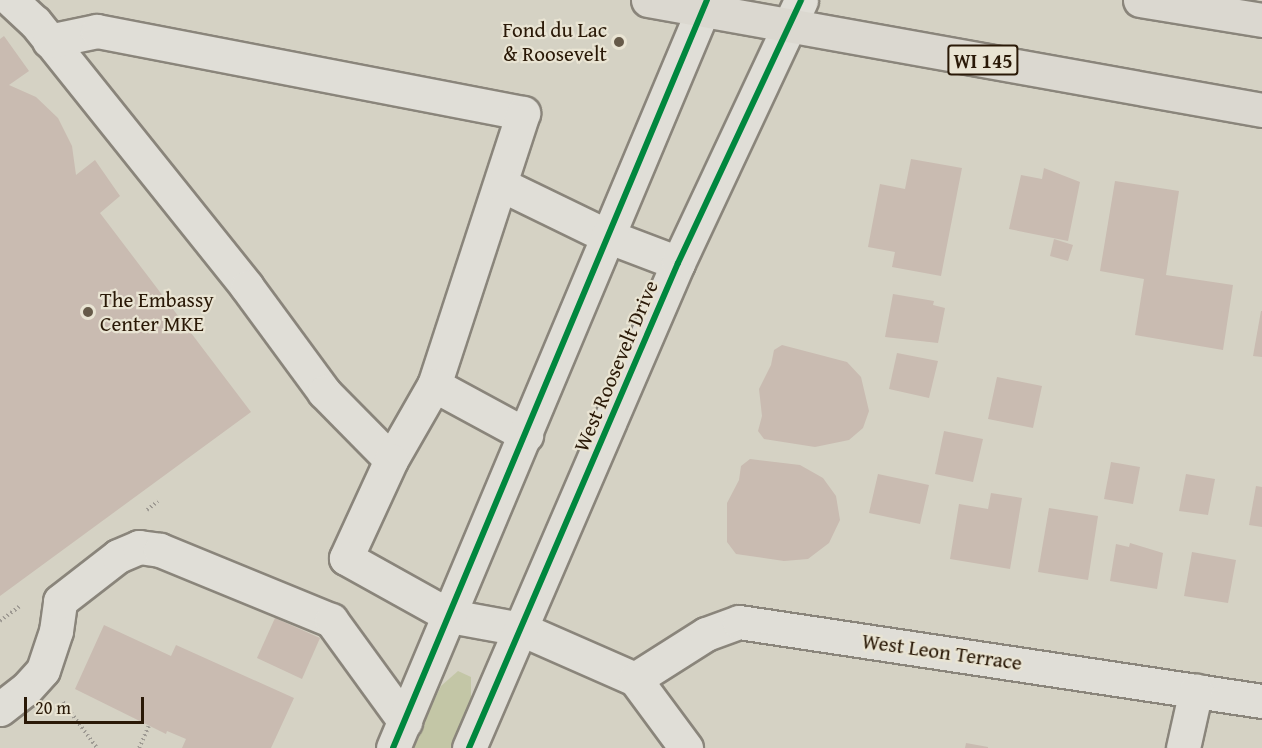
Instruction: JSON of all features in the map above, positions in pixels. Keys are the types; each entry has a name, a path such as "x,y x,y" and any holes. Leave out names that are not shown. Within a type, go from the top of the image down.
{"main road":[{"name":"WI 145","path":"648,0 795,13 1262,110"},
{"path":"1140,0 1262,20"}],"street":[{"path":"11,0 49,41 247,287 324,392 391,460"},
{"path":"399,735 705,4"},
{"name":"West Roosevelt Drive","path":"470,748 678,263 795,13"},
{"path":"49,41 97,31 523,112 502,185 434,385 391,460 346,558 450,616 521,629 635,679 686,748"},
{"path":"502,185 607,236 678,263"},
{"path":"434,385 526,435"},
{"path":"0,709 42,670 56,631 60,601 118,556 139,547 160,550 331,620 399,735"},
{"name":"West Leon Terrace","path":"635,679 706,634 739,622 1262,701"},
{"path":"1183,748 1196,690"}],"path":[{"path":"51,705 60,698 97,748"},
{"path":"139,748 149,726"}],"green space":[{"path":"458,671 471,677 471,702 456,748 411,748 441,686"}],"building":[{"name":"The Embassy Center MKE","path":"4,36 29,71 9,85 36,97 58,118 72,146 76,175 95,160 120,196 100,213 251,412 0,596 0,39"},
{"path":"911,159 962,168 941,276 892,267 895,252 868,247 880,184 905,189"},
{"path":"1044,168 1080,182 1068,241 1009,229 1021,175 1042,179"},
{"path":"1115,181 1179,191 1166,275 1233,285 1223,350 1135,335 1144,279 1100,271"},
{"path":"1054,239 1073,245 1068,261 1050,256"},
{"path":"893,294 934,301 933,305 945,308 938,343 885,337"},
{"path":"1262,311 1262,357 1253,356"},
{"path":"782,345 847,362 861,377 869,411 863,428 849,440 815,447 764,439 758,431 762,416 759,389 771,365 774,350"},
{"path":"897,353 938,361 929,398 889,389"},
{"path":"997,377 1042,386 1033,428 988,419"},
{"path":"944,431 983,439 973,482 935,474"},
{"path":"750,459 800,465 823,478 836,496 840,520 829,543 808,559 784,561 736,554 727,542 727,503 739,480 741,466"},
{"path":"1111,462 1140,467 1133,504 1104,499"},
{"path":"878,474 929,485 920,524 869,513"},
{"path":"1186,474 1215,479 1208,515 1179,511"},
{"path":"1256,486 1262,487 1262,527 1249,525"},
{"path":"991,493 1022,498 1010,569 950,559 959,504 988,509"},
{"path":"1049,508 1098,516 1088,580 1038,572"},
{"path":"1130,543 1163,553 1157,589 1110,581 1116,544 1129,547"},
{"path":"1192,552 1236,560 1228,603 1184,596"},
{"path":"275,618 320,638 302,679 257,658"},
{"path":"104,625 171,656 176,645 294,698 271,748 182,748 186,739 167,731 166,734 75,689"},
{"path":"966,743 988,747 988,748 965,748"}],"cycle path":[{"path":"393,748 707,0"},
{"path":"469,748 678,263 801,0"}],"place":[{"name":"Fond du Lac & Roosevelt","path":"619,42"},
{"name":"The Embassy Center MKE","path":"88,312"}]}
